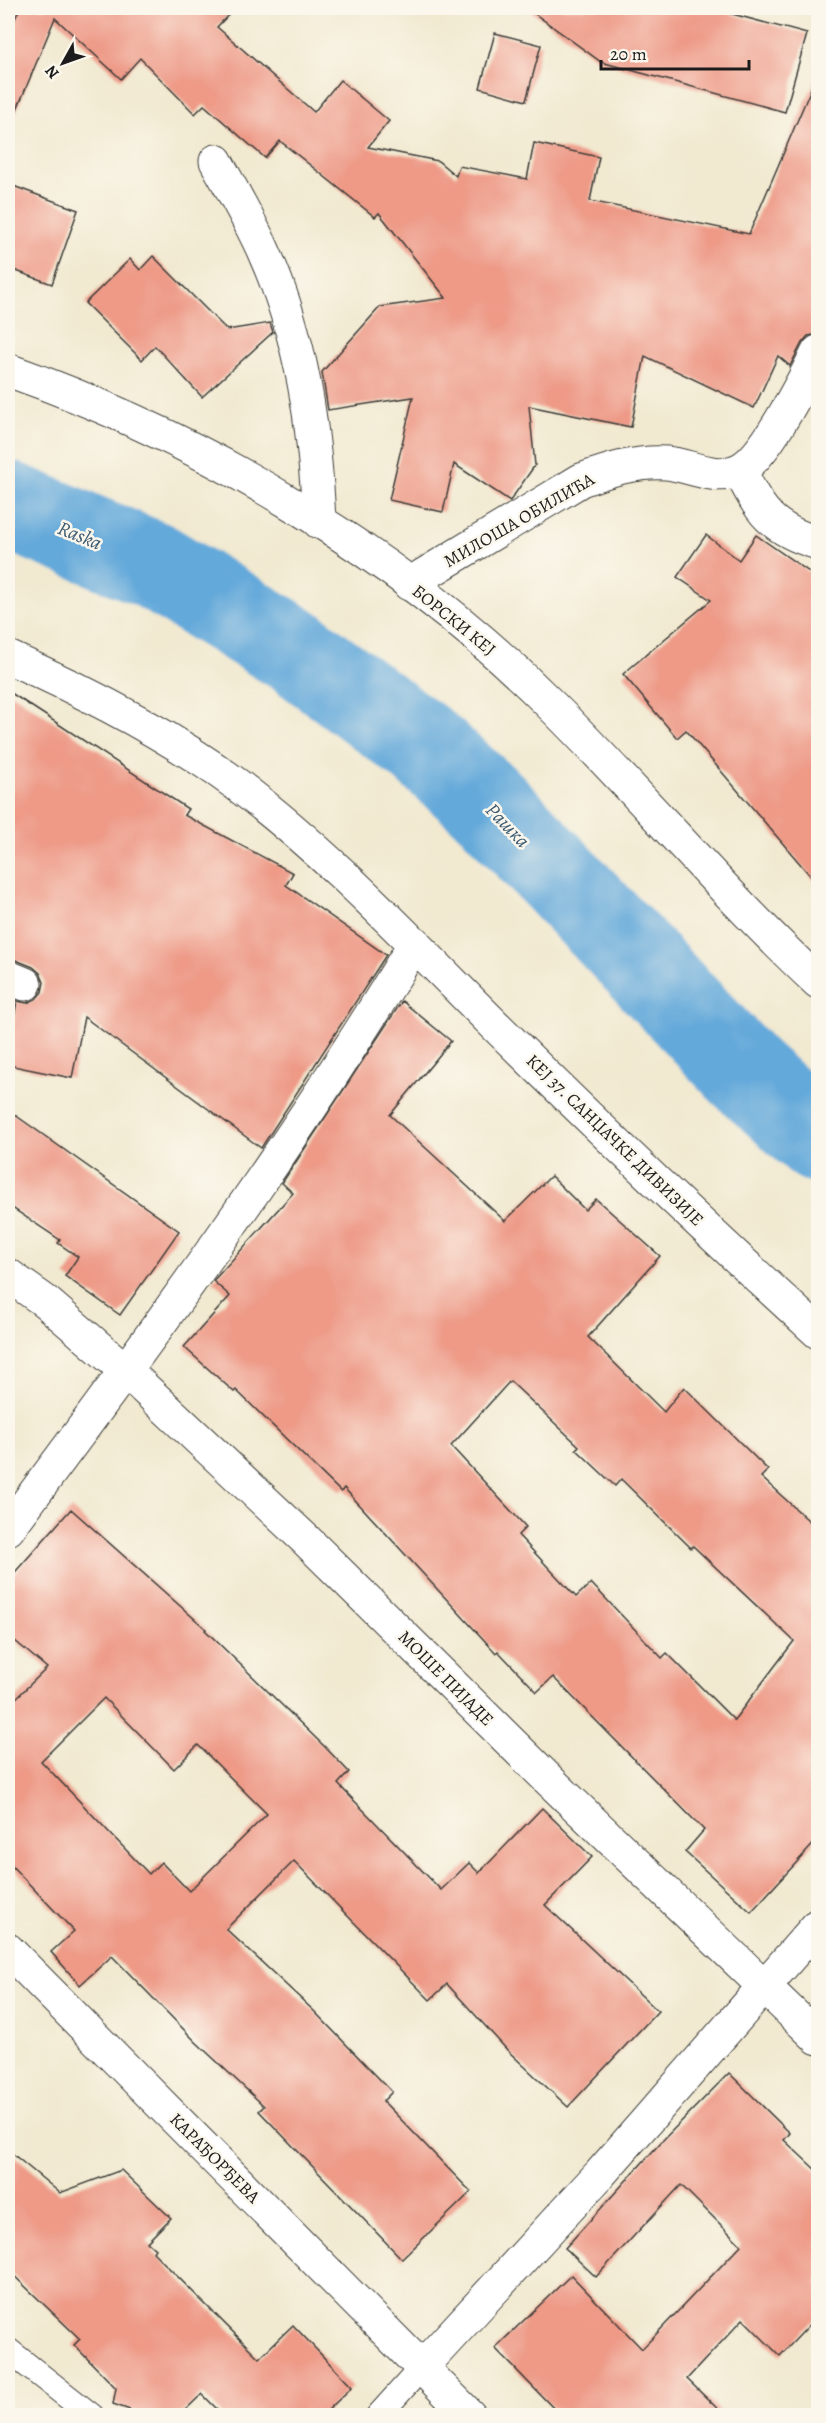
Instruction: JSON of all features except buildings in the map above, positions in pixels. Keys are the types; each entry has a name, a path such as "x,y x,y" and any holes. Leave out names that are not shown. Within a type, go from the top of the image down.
{"street":[{"path":"216,161 263,250 285,307 300,363 316,453 319,522"},
{"path":"819,351 780,422 765,443 740,470 752,498 765,516 782,529 819,543"},
{"name":"БОРСКИ КЕЈ","path":"8,370 68,392 199,450 319,522 409,584 490,649 552,705 819,982"},
{"name":"МИЛОША ОБИЛИЋА","path":"409,584 572,485 610,470 635,464 668,463 718,474 740,470"},
{"name":"КЕЈ 37. САНЏАЧКЕ ДИВИЗИЈЕ","path":"8,657 62,682 163,738 234,783 342,874 415,943 594,1122 819,1332"},
{"path":"8,1529 126,1371 273,1165 361,1033 415,943"},
{"name":"МОШЕ ПИЈАДЕ","path":"8,1275 46,1302 126,1371 305,1539 549,1780 819,2038"},
{"path":"423,2366 600,2174 819,1925"},
{"name":"КАРАЂОРЂЕВА","path":"8,1950 471,2415"}],"lane":[{"path":"8,2350 92,2415"},
{"path":"378,2415 423,2366"}],"waterway":[{"name":"Рашка","path":"8,505 153,565 297,652 420,743 492,807 744,1072 818,1139"}],"water label":[{"name":"Raska","path":"80,535"}]}
